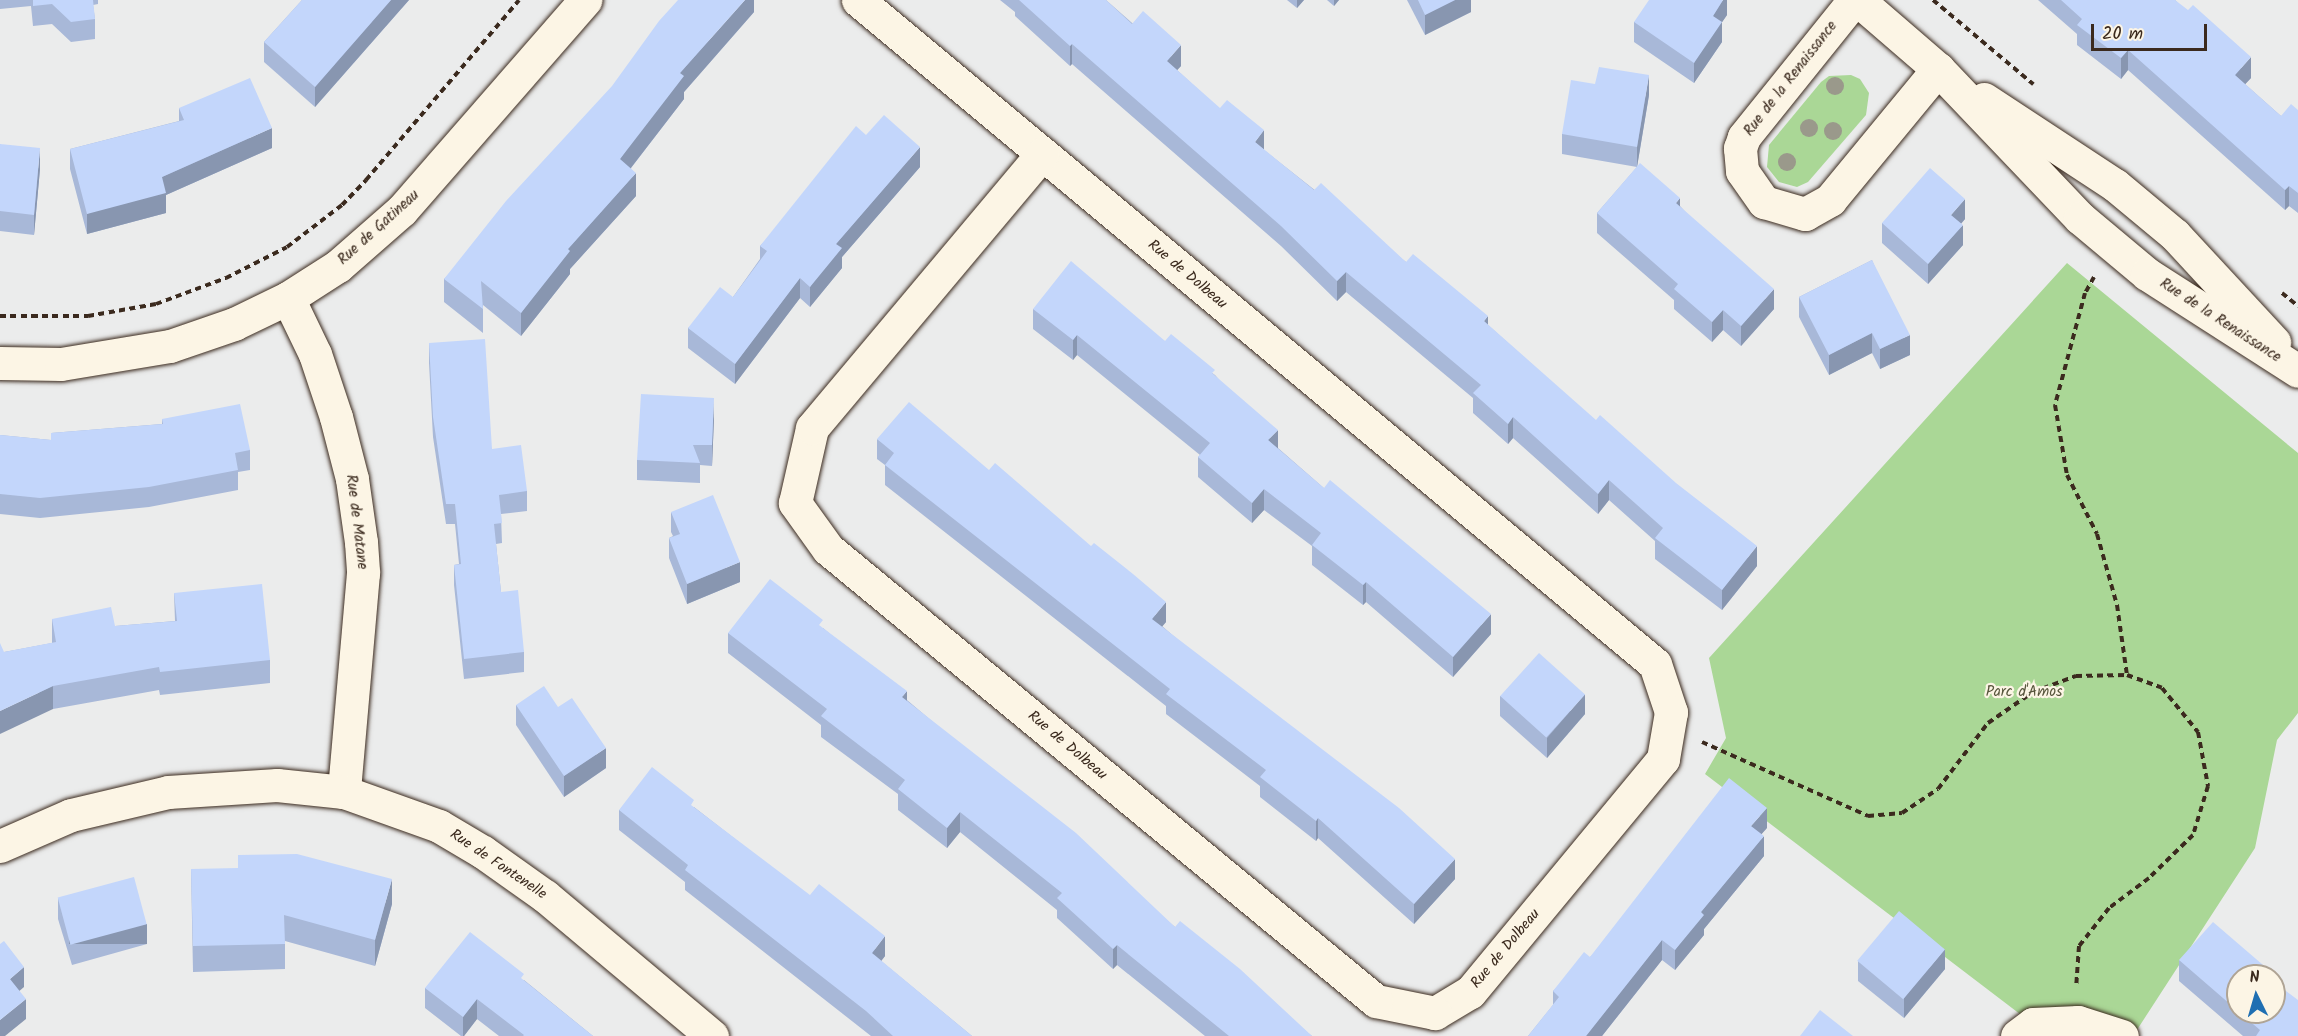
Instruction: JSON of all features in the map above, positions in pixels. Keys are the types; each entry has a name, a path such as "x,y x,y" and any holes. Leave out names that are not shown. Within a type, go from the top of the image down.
{"street":[{"name":"Rue de Gatineau","path":"0,363 61,364 170,346 234,324 288,298 338,266 402,210 585,0"},
{"name":"Rue de Dolbeau","path":"858,0 1655,664 1671,712 1663,759 1470,992 1435,1012 1376,1002 828,549 795,503 812,428 1042,154"},
{"name":"Rue de la Renaissance","path":"1938,69 1830,200 1804,214 1764,202 1742,171 1740,148 1744,137 1856,0 1938,69 2080,218 2105,239 2147,274 2298,369"},
{"name":"Rue de la Renaissance","path":"1938,69 2115,185 2175,235 2298,369"},
{"name":"Rue de Matane","path":"288,298 315,354 336,417 352,480 361,542 363,573 344,792"},
{"name":"Rue de Fontenelle","path":"0,846 71,815 168,792 277,785 344,792 439,826 483,852 545,896 712,1036"},
{"path":"2018,1036 2033,1024 2078,1022 2122,1036"}],"path":[{"path":"0,316 88,316 156,304 226,278 287,247 342,205 366,180 519,0"},
{"path":"2098,268 2085,293 2055,405 2067,475 2097,534 2117,605 2127,675"},
{"path":"1669,728 1868,816 1902,813 1938,789 1988,723 2033,692 2076,676 2127,675 2162,688 2198,732 2208,786 2193,836 2149,878 2109,908 2079,946 2078,1022"}],"green space":[{"path":"1851,75 1860,79 1869,93 1866,115 1808,182 1797,187 1779,182 1767,167 1769,145 1821,82 1829,76"},
{"name":"Parc d'Amos","path":"2067,263 2298,453 2298,713 2277,740 2255,848 2133,1036 2033,1024 1705,774 1726,738 1709,658"}],"building":[{"path":"33,0 93,0 95,19 71,22 52,4 33,6"},
{"path":"302,0 391,0 315,87 264,42"},
{"path":"678,0 745,0 680,73 684,76 620,159 636,173 568,249 570,251 521,313 481,281 483,309 444,279 506,201 612,86 659,21"},
{"path":"1019,0 1106,0 1132,24 1143,11 1181,45 1167,61 1220,108 1227,100 1264,130 1255,142 1314,190 1321,183 1406,262 1413,254 1488,316 1484,321 1596,420 1600,415 1676,483 1757,546 1722,590 1655,538 1663,528 1609,480 1598,494 1513,417 1508,424 1473,393 1481,385 1346,272 1337,281 1281,226"},
{"path":"1418,0 1455,0 1425,15"},
{"path":"1649,0 1723,0 1713,16 1722,22 1694,63 1634,22"},
{"path":"2061,0 2175,0 2188,10 2193,5 2251,57 2235,75 2281,116 2291,104 2298,110 2298,193 2289,186 2285,190 2128,50 2121,58 2077,25 2082,19"},
{"path":"1599,67 1649,75 1637,147 1562,134 1571,80 1595,84"},
{"path":"250,78 272,128 162,177 166,193 87,214 70,149 184,120 179,108"},
{"path":"884,115 920,147 836,244 842,248 810,287 800,278 735,364 688,328 720,287 733,297 767,251 760,246 856,126 866,135"},
{"path":"0,144 40,148 34,215 0,211"},
{"path":"1640,163 1680,198 1676,203 1774,289 1741,326 1723,310 1712,322 1674,289 1678,284 1597,213"},
{"path":"1930,168 1965,199 1951,215 1963,225 1928,264 1882,223"},
{"path":"1872,260 1910,335 1880,349 1872,333 1829,355 1799,297"},
{"path":"1071,261 1165,341 1171,334 1215,370 1212,373 1278,430 1268,440 1324,488 1330,480 1491,614 1453,657 1366,582 1363,585 1312,545 1321,533 1264,489 1252,503 1198,457 1210,443 1077,335 1073,340 1033,309"},
{"path":"485,339 492,449 521,445 527,491 499,495 502,523 494,524 501,592 518,590 524,652 464,659 454,565 461,564 455,504 446,504 433,417 429,343"},
{"path":"641,394 714,398 712,445 693,445 700,463 637,460"},
{"path":"909,402 989,470 995,463 1091,546 1094,543 1133,574 1166,602 1152,619 1399,808 1455,859 1414,904 1318,818 1316,821 1260,777 1266,770 1166,694 1170,689 885,465 894,453 877,439"},
{"path":"240,404 250,450 235,453 238,470 149,487 40,498 0,494 0,435 51,440 51,433 163,424 162,419"},
{"path":"713,495 740,562 687,584 669,538 680,534 671,512"},
{"path":"770,579 823,620 819,625 907,691 902,697 1076,833 1175,927 1180,921 1240,969 1312,1036 1229,1036 1117,945 1113,949 1057,898 1062,893 960,812 947,828 898,789 905,780 821,716 827,709 728,633"},
{"path":"262,584 270,660 160,672 159,667 53,686 0,711 0,643 4,652 56,642 52,619 111,607 115,626 177,621 174,593"},
{"path":"1539,653 1585,694 1546,738 1500,696"},
{"path":"544,686 558,707 572,698 606,748 564,776 516,705"},
{"path":"652,767 694,800 691,805 810,895 819,884 885,936 872,953 972,1036 893,1036 866,1011 685,870 688,865 619,810"},
{"path":"1729,778 1767,808 1751,826 1764,836 1701,912 1704,915 1675,950 1662,940 1586,1036 1528,1036 1559,997 1553,991 1584,952 1590,957"},
{"path":"297,854 392,879 375,940 284,915 285,944 193,946 191,869 238,868 238,855"},
{"path":"134,877 147,924 70,945 58,897"},
{"path":"1899,911 1945,950 1903,999 1857,961"},
{"path":"2213,922 2262,964 2226,964 2226,1001 2179,960"},
{"path":"470,932 524,974 521,978 593,1036 523,1036 477,999 463,1017 425,988"},
{"path":"4,941 24,967 10,979 26,999 0,1020 0,944"},
{"path":"2286,991 2298,1000 2298,1036 2256,1036 2260,1030 2253,1024 2286,1024"},
{"path":"1820,1010 1853,1036 1800,1036"}]}
